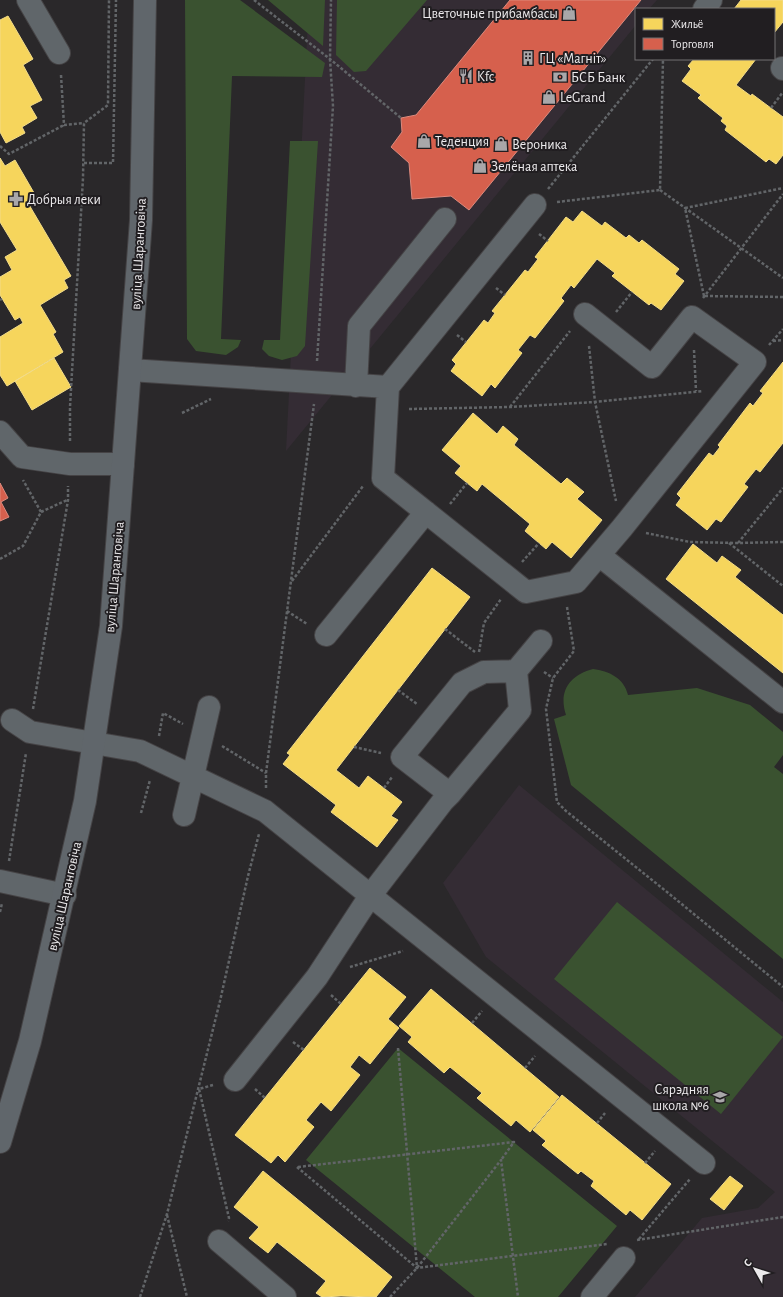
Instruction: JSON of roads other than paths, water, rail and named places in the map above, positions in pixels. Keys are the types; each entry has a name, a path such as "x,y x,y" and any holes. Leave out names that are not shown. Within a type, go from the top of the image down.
{"main road":[{"name":"вуліца Шаранговіча","path":"0,1142 30,1041 65,895 85,801 111,626 141,220 145,0"}],"lane":[{"path":"28,0 59,53"},
{"path":"705,8 711,0"},
{"path":"535,205 388,387 383,478 526,592 576,582 622,528 755,362 692,317 652,367 585,314"},
{"path":"356,386 359,326 445,219"},
{"path":"130,370 388,387"},
{"path":"0,432 22,457 70,464 123,464"},
{"path":"326,635 431,516"},
{"path":"599,555 783,702"},
{"path":"235,1080 317,977 370,896 450,794 520,710 516,671 541,640"},
{"path":"450,794 402,757 462,683 484,672 516,671"},
{"path":"184,815 209,707"},
{"path":"12,720 30,732 140,751 265,811 704,1164"},
{"path":"3,881 65,895"},
{"path":"220,1242 285,1297"},
{"path":"592,1297 628,1250"}],"place":[{"name":"Цветочные прибамбасы","path":"569,13"},
{"name":"ГЦ «Магніт»","path":"528,58"},
{"name":"Kfc","path":"466,76"},
{"name":"БСБ Банк","path":"560,77"},
{"name":"LeGrand","path":"549,97"},
{"name":"Теденция","path":"424,141"},
{"name":"Вероника","path":"501,144"},
{"name":"Зелёная аптека","path":"480,166"},
{"name":"Добрыя леки","path":"16,199"},
{"name":"Сярэдняя школа №6","path":"720,1097"}]}
